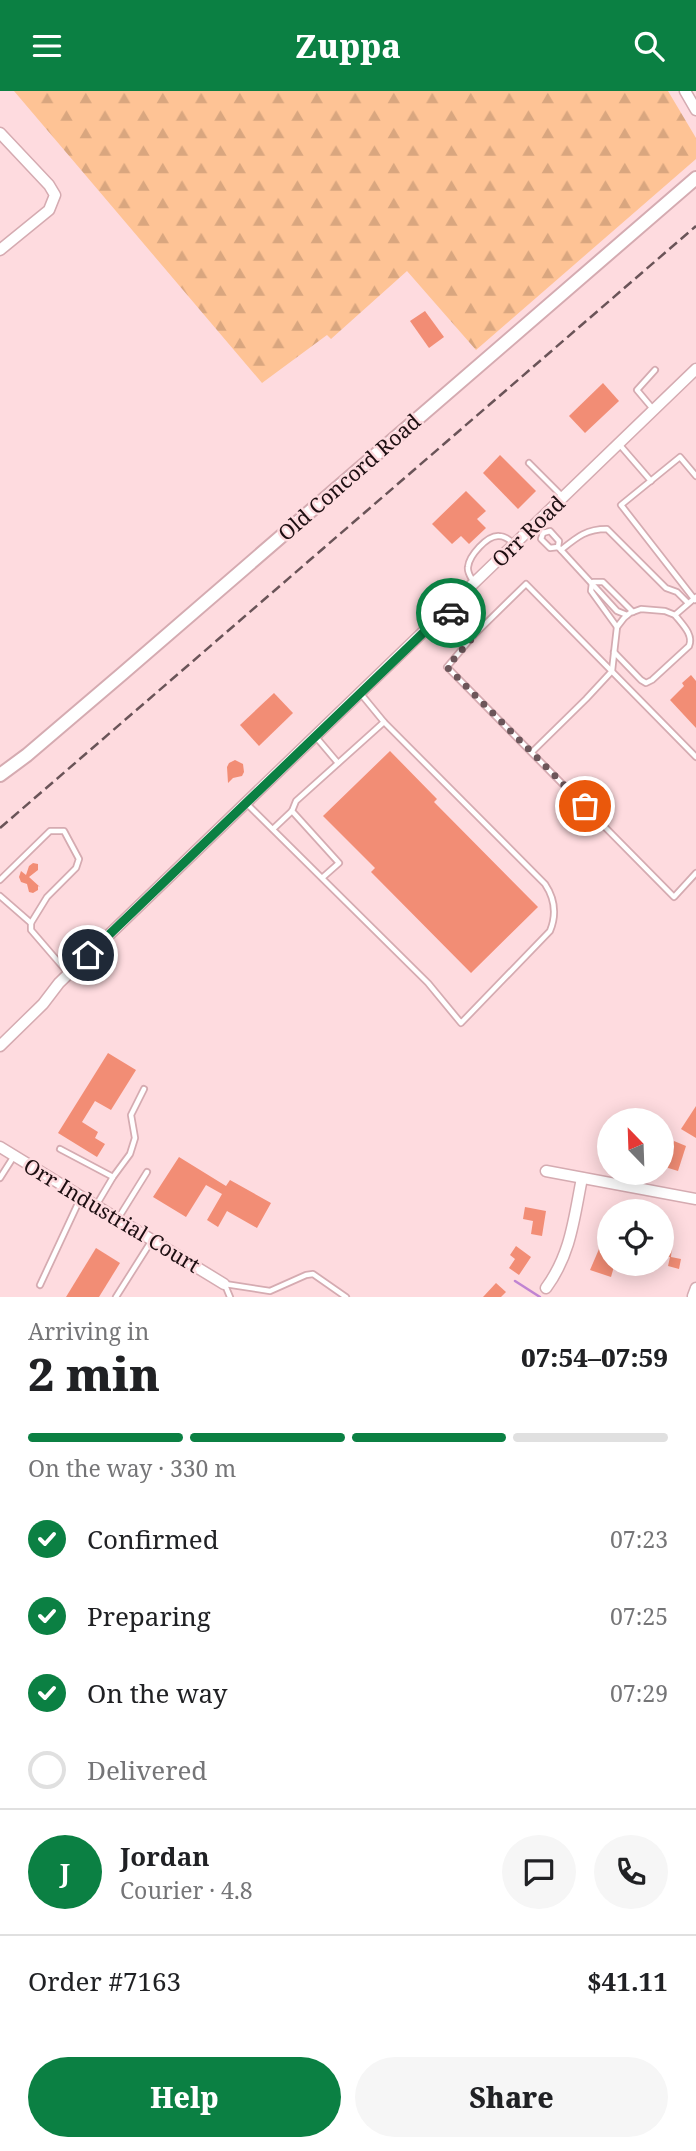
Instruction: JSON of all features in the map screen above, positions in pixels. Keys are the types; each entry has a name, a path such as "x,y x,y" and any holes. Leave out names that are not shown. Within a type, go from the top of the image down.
{"street":[{"path":"685,91 696,110"},
{"path":"0,250 48,210 55,195 49,185 2,140"},
{"name":"Old Concord Road","path":"0,775 122,674 696,178"},
{"name":"Orr Road","path":"0,1046 69,974 696,369"},
{"name":"Orr Industrial Court","path":"0,1147 224,1284"},
{"path":"546,1171 696,1199"},
{"path":"546,1288 559,1269 566,1252 582,1178"}],"lane":[{"path":"654,409 637,390 655,370"},
{"path":"619,443 651,481"},
{"path":"675,615 696,599 621,505 680,457 696,476"},
{"path":"528,463 563,496"},
{"path":"535,524 543,533 550,531 559,541 560,549 617,611 627,615"},
{"path":"560,549 592,529 607,530 666,588 677,592 688,603"},
{"path":"474,584 468,573 471,557 496,535 504,536 515,544"},
{"path":"592,582 603,583 633,612"},
{"path":"592,582 591,591 617,627"},
{"path":"696,757 526,584 447,667 674,897 696,873"},
{"path":"448,609 474,636"},
{"path":"531,752 612,671 614,652 617,627 627,615 641,609 665,611 675,615 689,634 691,642 646,683 614,652"},
{"path":"246,803 428,983 461,1023 550,931 554,920 552,895 545,884 384,722 360,693"},
{"path":"273,829 292,811 296,801 384,722"},
{"path":"315,736 338,763"},
{"path":"292,811 339,863 322,878"},
{"path":"0,880 50,831 64,831 79,859 76,868 47,897 31,923 31,930 69,974"},
{"path":"0,897 31,923"},
{"path":"97,1205 130,1154 135,1138 131,1115 144,1089"},
{"path":"60,1149 113,1177"},
{"path":"0,1178 14,1156"},
{"path":"118,1218 147,1172"},
{"path":"40,1285 82,1196"},
{"path":"116,1297 152,1239"},
{"path":"224,1284 270,1291 313,1274 346,1297"},
{"path":"224,1284 230,1297"}],"green space":[{"path":"14,91 668,91 696,138 696,159 476,350 407,271 331,339 327,335 262,383"}],"building":[{"path":"425,311 444,337 429,348 410,321"},
{"path":"603,383 619,401 585,433 569,416"},
{"path":"500,455 536,491 518,509 483,473"},
{"path":"466,491 486,511 477,519 486,528 469,544 461,536 452,544 432,524"},
{"path":"691,675 696,681 696,728 670,700"},
{"path":"274,693 293,713 259,746 240,725"},
{"path":"390,751 437,799 434,802 538,907 471,973 371,872 375,868 323,816"},
{"path":"235,760 243,764 244,772 242,776 233,778 228,783 227,767"},
{"path":"33,863 38,864 38,870 29,877 40,887 33,893 29,892 27,884 21,882 19,877 21,871 26,875"},
{"path":"108,1053 136,1070 111,1110 95,1101 82,1122 98,1132 95,1138 105,1144 97,1157 58,1133"},
{"path":"696,1106 696,1138 681,1129"},
{"path":"674,1141 686,1146 678,1171 674,1170"},
{"path":"179,1157 226,1186 230,1180 271,1203 257,1228 227,1211 218,1227 207,1220 222,1194 206,1185 186,1217 153,1197"},
{"path":"525,1207 546,1211 542,1236 531,1234 533,1221 523,1219"},
{"path":"516,1246 531,1257 519,1275 509,1268 515,1259 510,1255"},
{"path":"96,1248 120,1263 99,1297 66,1297"},
{"path":"597,1254 597,1272 590,1270"},
{"path":"674,1258 681,1259 679,1269 674,1268"},
{"path":"496,1283 506,1292 501,1297 483,1297"}],"waterway":[{"path":"515,1281 540,1297"}],"railway":[{"path":"0,828 696,226"}],"way so far":[{"path":"451,613 474,636 447,667 585,806"}],"route":[{"path":"88,955 448,609 451,613"}]}
